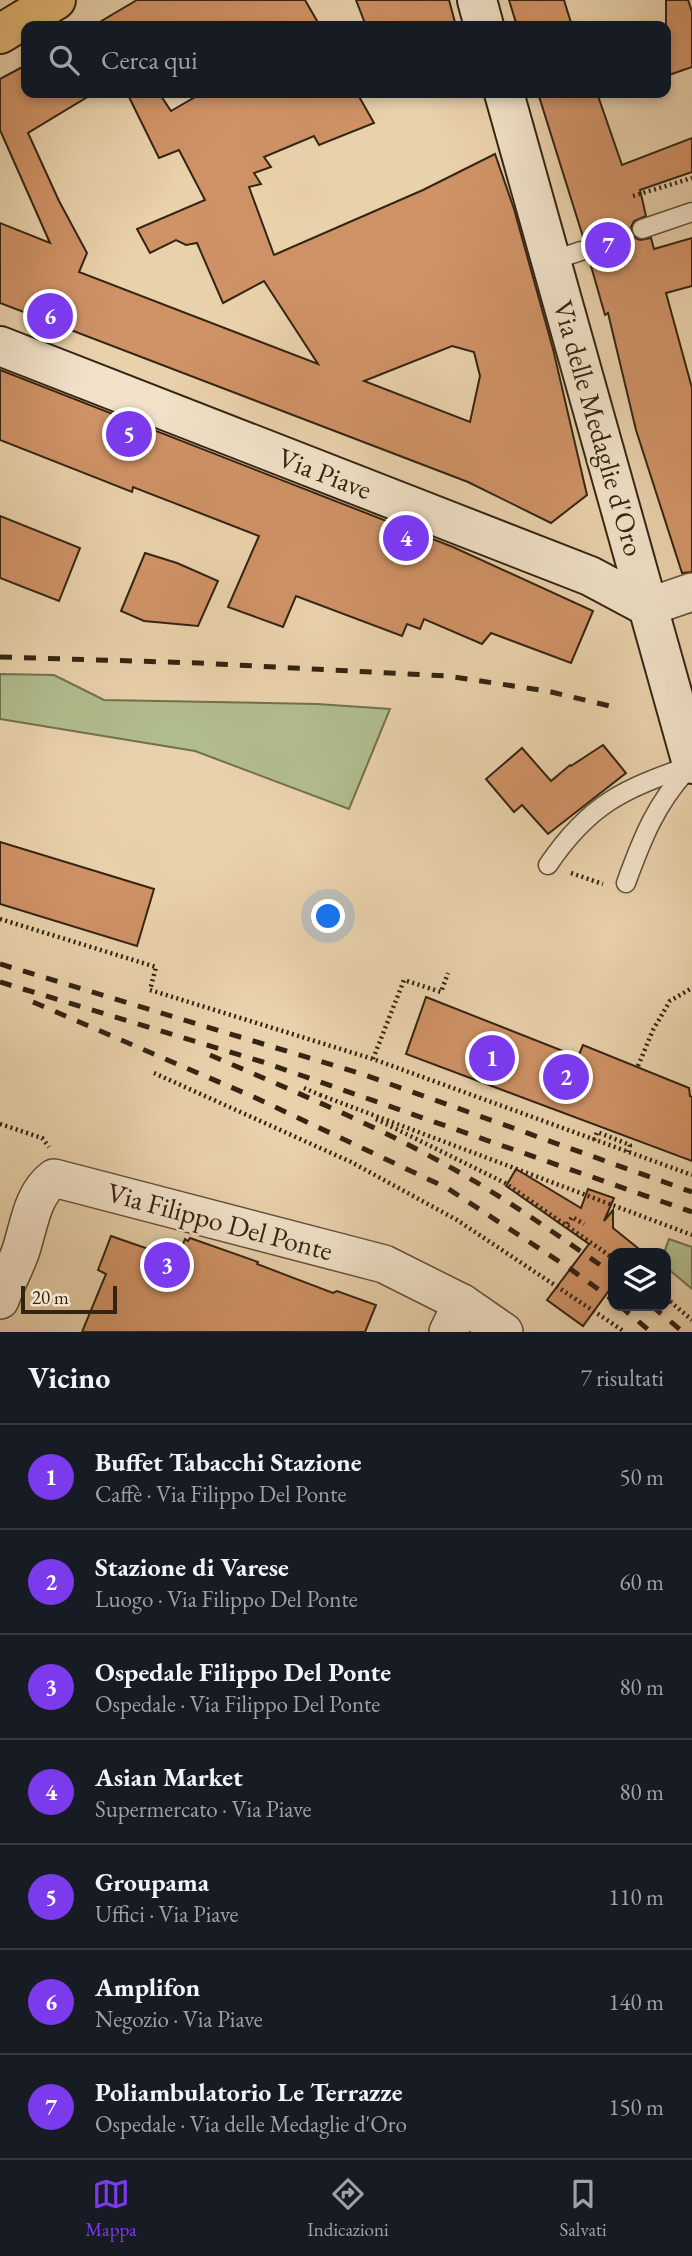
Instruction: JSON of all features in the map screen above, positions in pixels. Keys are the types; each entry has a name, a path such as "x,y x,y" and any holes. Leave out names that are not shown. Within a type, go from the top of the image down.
{"main road":[{"path":"22,21 57,0"},
{"path":"477,0 483,21"},
{"path":"0,34 21,21"},
{"name":"Via delle Medaglie d'Oro","path":"506,98 566,256 648,607 692,765"},
{"name":"Via Piave","path":"0,346 590,576 648,607"}],"street":[{"path":"648,607 692,592"},
{"path":"0,1300 19,1256 38,1196 54,1178"},
{"name":"Via Filippo Del Ponte","path":"54,1178 384,1264 455,1317 504,1332"}],"lane":[{"path":"642,229 692,212"},
{"path":"548,865 569,835 594,811 635,787 692,765"},
{"path":"618,885 669,790 692,765"}],"path":[{"path":"634,196 692,178"},
{"path":"548,865 618,885"},
{"path":"0,919 156,967 150,990 373,1059 692,1175"},
{"path":"373,1059 404,980 442,992 448,973"},
{"path":"638,1066 653,1030 670,1001 692,988"},
{"path":"154,1073 351,1162 457,1220 625,1332"},
{"path":"304,1088 389,1125 505,1183 608,1254"},
{"path":"320,1095 692,1236"},
{"path":"0,1124 42,1138 53,1155 54,1178"},
{"path":"567,1224 572,1217 584,1224"},
{"path":"671,1302 692,1320"}],"green space":[{"path":"0,674 54,675 104,700 317,704 390,709 349,809 195,751 0,719"},
{"path":"669,1239 692,1247 692,1289 671,1271 671,1248 666,1248"}],"building":[{"path":"137,0 305,0 317,21 101,21"},
{"path":"356,0 449,0 455,21 364,21"},
{"path":"509,0 564,0 570,21 515,21"},
{"path":"666,0 688,0 692,12 692,67 671,74 671,21 666,21"},
{"path":"21,68 21,98 86,98 28,133 59,201 87,253 79,272 318,364 264,281 223,303 197,243 186,245 176,240 150,253 137,229 205,200 179,150 159,158 129,98 162,98 171,111 193,98 360,98 374,123 319,145 314,136 264,157 271,167 254,173 261,184 249,187 274,255 423,190 495,154 514,209 553,349 587,495 551,523 468,482 0,303 0,223 50,243 0,130 0,79","holes":["452,346 474,352 480,376 470,422 364,381"]},
{"path":"540,98 599,98 622,165 692,138 692,172 640,190 646,216 634,221 631,227 635,238 651,238 654,249 692,238 692,286 666,293 692,388 692,572 682,573 636,430 608,313 605,315 589,259 592,248 584,240"},
{"path":"0,370 453,547 593,611 571,663 491,633 482,644 424,619 420,629 407,624 402,636 296,596 283,627 228,607 259,536 133,487 132,492 0,440"},
{"path":"0,516 80,548 59,601 0,578"},
{"path":"145,553 177,563 218,581 198,626 144,621 121,611"},
{"path":"603,745 626,773 548,834 522,805 514,812 486,779 522,748 551,781 570,765"},
{"path":"0,842 154,889 137,946 0,904"},
{"path":"426,997 578,1057 583,1045 689,1088 692,1097 692,1161 406,1054"},
{"path":"516,1169 581,1208 588,1189 614,1198 604,1221 613,1210 613,1228 638,1248 608,1248 608,1292 583,1326 547,1300 589,1244 506,1186"},
{"path":"111,1236 177,1259 185,1239 188,1241 190,1238 333,1293 337,1291 376,1305 365,1332 82,1332 106,1274 98,1270"}],"railway":[{"path":"0,657 199,663 447,676 547,691 618,708"},
{"path":"0,964 362,1074 692,1192"},
{"path":"0,982 263,1062 692,1212"},
{"path":"33,1002 256,1098 447,1188 608,1296"},
{"path":"210,1055 335,1110 427,1155 517,1208 608,1271"},
{"path":"626,1311 651,1332"},
{"path":"658,1311 683,1332"}],"place":[{"name":"Poliambulatorio Le Terrazze","path":"608,245"},
{"name":"Amplifon","path":"50,316"},
{"name":"Groupama","path":"129,434"},
{"name":"Asian Market","path":"406,538"},
{"name":"Buffet Tabacchi Stazione","path":"492,1058"},
{"name":"Stazione di Varese","path":"566,1077"},
{"name":"Ospedale Filippo Del Ponte","path":"167,1265"}]}
